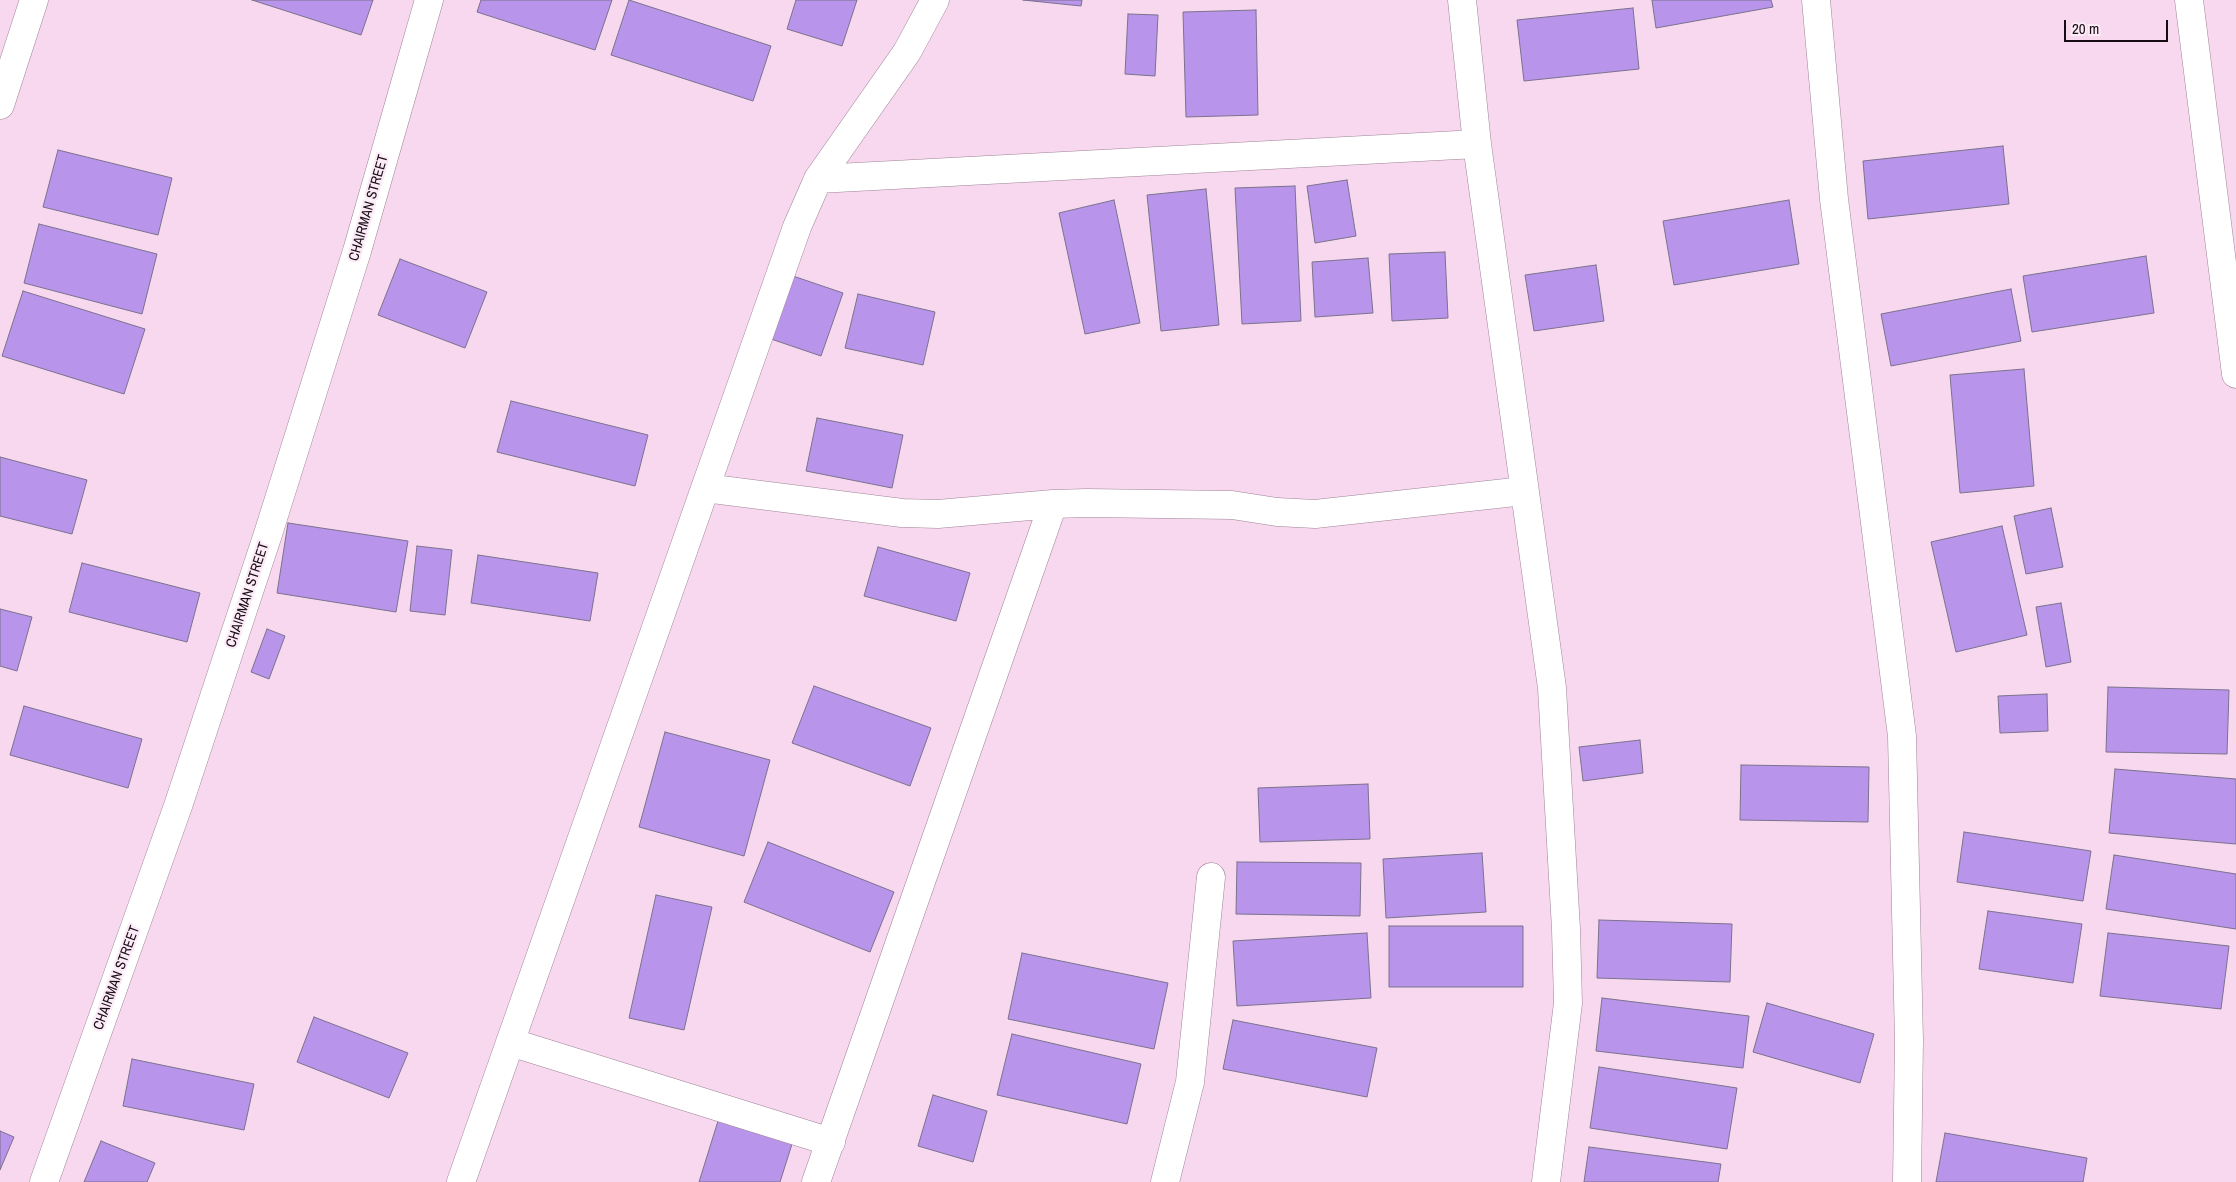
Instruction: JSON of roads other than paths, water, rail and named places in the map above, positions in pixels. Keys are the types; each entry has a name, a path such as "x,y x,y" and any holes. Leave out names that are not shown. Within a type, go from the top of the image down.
{"street":[{"path":"0,105 34,0"},
{"name":"CHAIRMAN STREET","path":"44,1182 178,806 268,534 357,251 429,0"},
{"path":"461,1182 798,227 818,178 907,52 935,0"},
{"path":"1462,0 1477,144 1552,688 1566,930 1568,1003 1546,1182"},
{"path":"1816,0 1834,199 1902,736 1909,1041 1907,1182"},
{"path":"2189,0 2236,374"},
{"path":"818,178 1477,144"},
{"path":"706,488 902,512 938,514 1053,504 1232,505 1277,512 1315,514 1524,491"},
{"path":"816,1182 1053,504"},
{"path":"1165,1182 1190,1082 1211,877"},
{"path":"510,1042 831,1142"}]}
